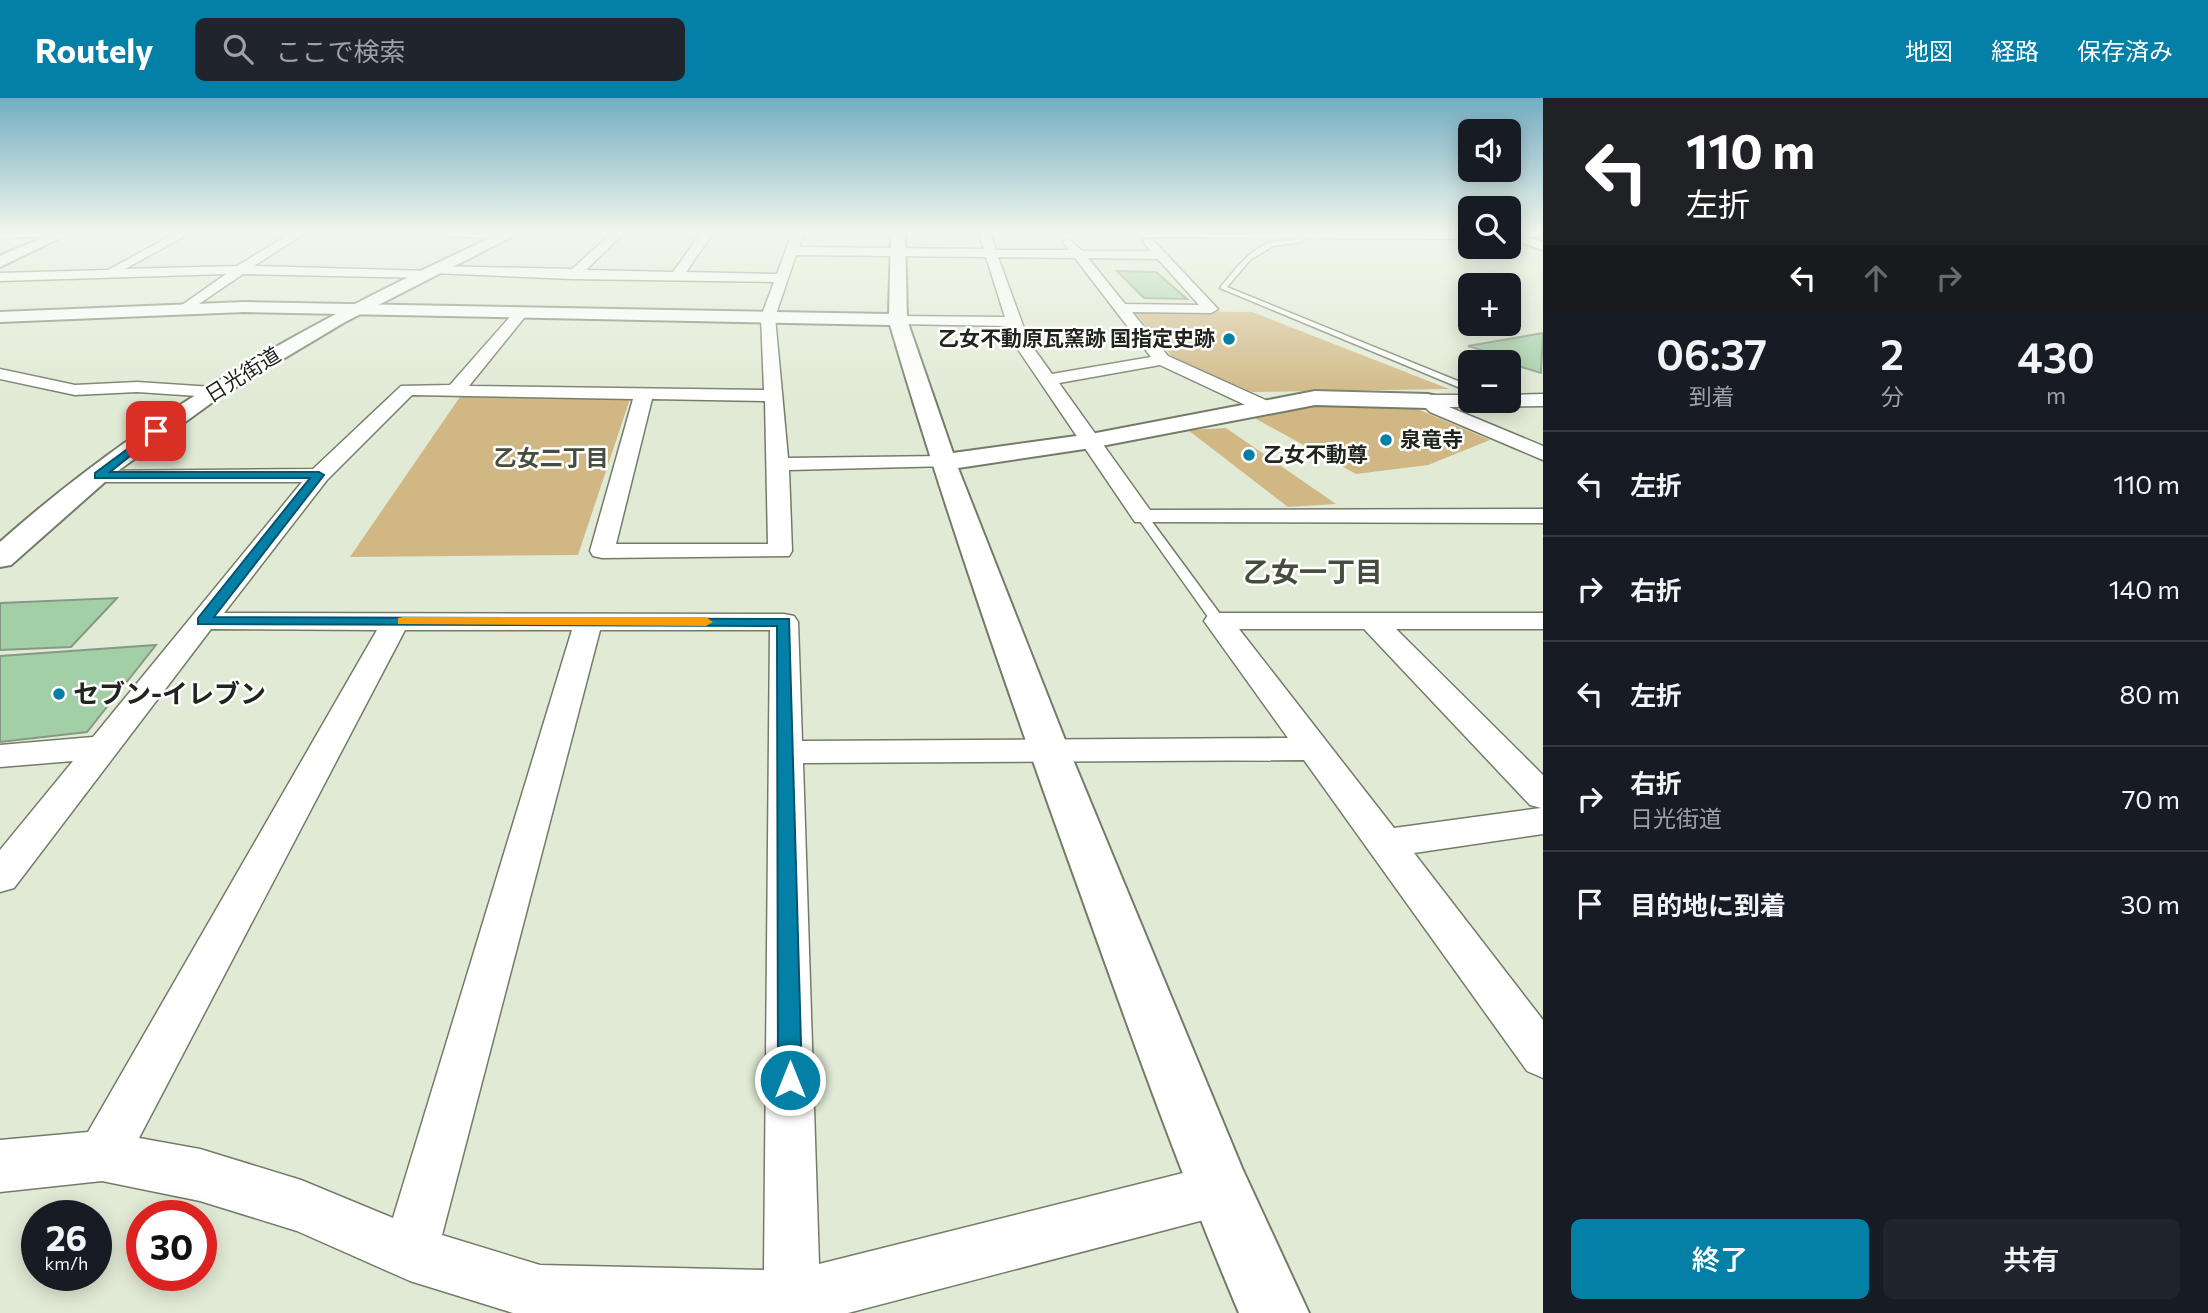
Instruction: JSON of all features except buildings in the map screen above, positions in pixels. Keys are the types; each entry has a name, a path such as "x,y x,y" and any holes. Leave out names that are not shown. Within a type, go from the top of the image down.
{"main road":[{"name":"日光街道","path":"6,547 174,418 356,309 395,290"},
{"path":"898,290 898,320 943,462 1049,750 1219,1190 1274,1313"},
{"path":"0,317 187,308 898,320"},
{"path":"943,462 1091,440 1263,406 1334,396 1428,401"}],"street":[{"path":"187,308 213,290"},
{"path":"644,394 602,551 780,551 778,464 768,317 777,290"},
{"path":"1003,290 1021,342 1143,517 1543,516"},
{"path":"1105,290 1162,360 1263,406"},
{"path":"1119,307 1211,309 1193,290"},
{"path":"455,391 521,313"},
{"path":"898,320 1013,322"},
{"path":"1048,380 1162,360"},
{"path":"0,374 75,390 137,387 213,393"},
{"path":"0,877 319,475 407,390 773,396"},
{"path":"1521,401 1543,400"},
{"path":"1428,401 1458,401"},
{"path":"1428,401 1437,408 1543,454"},
{"path":"778,464 943,462"},
{"path":"99,476 319,475"},
{"path":"203,621 784,622 788,752 792,1306"},
{"path":"102,1156 396,621"},
{"path":"1218,621 1543,621"},
{"path":"1218,621 1311,749 1543,1056"},
{"path":"1373,621 1543,796"},
{"path":"411,1253 588,622"},
{"path":"0,757 103,747"},
{"path":"788,752 1311,749"},
{"path":"1383,844 1543,821"},
{"path":"0,1167 102,1156 200,1175 301,1206 411,1253 540,1293 792,1306 1219,1190"}],"lane":[{"path":"1227,290 1458,384"},
{"path":"1143,517 1218,621"}],"shaded area":[{"path":"1134,311 1252,312 1449,389 1252,392 1174,359"},
{"path":"462,394 630,399 578,555 350,557"},
{"path":"1319,404 1415,408 1490,440 1428,465 1356,474 1249,415"},
{"path":"1226,428 1336,504 1288,507 1188,430"}],"slow traffic":[{"path":"403,621 706,622"}],"place":[{"name":"乙女不動原瓦窯跡 国指定史跡","path":"1229,339"},
{"name":"泉竜寺","path":"1386,440"},
{"name":"乙女不動尊","path":"1249,455"},
{"name":"セブン-イレブン","path":"59,694"}],"district":[{"name":"乙女二丁目","path":"551,458"},
{"name":"乙女一丁目","path":"1313,572"}],"route":[{"path":"156,431 99,476 319,475 203,621 784,622 788,752 790,1080"}]}
